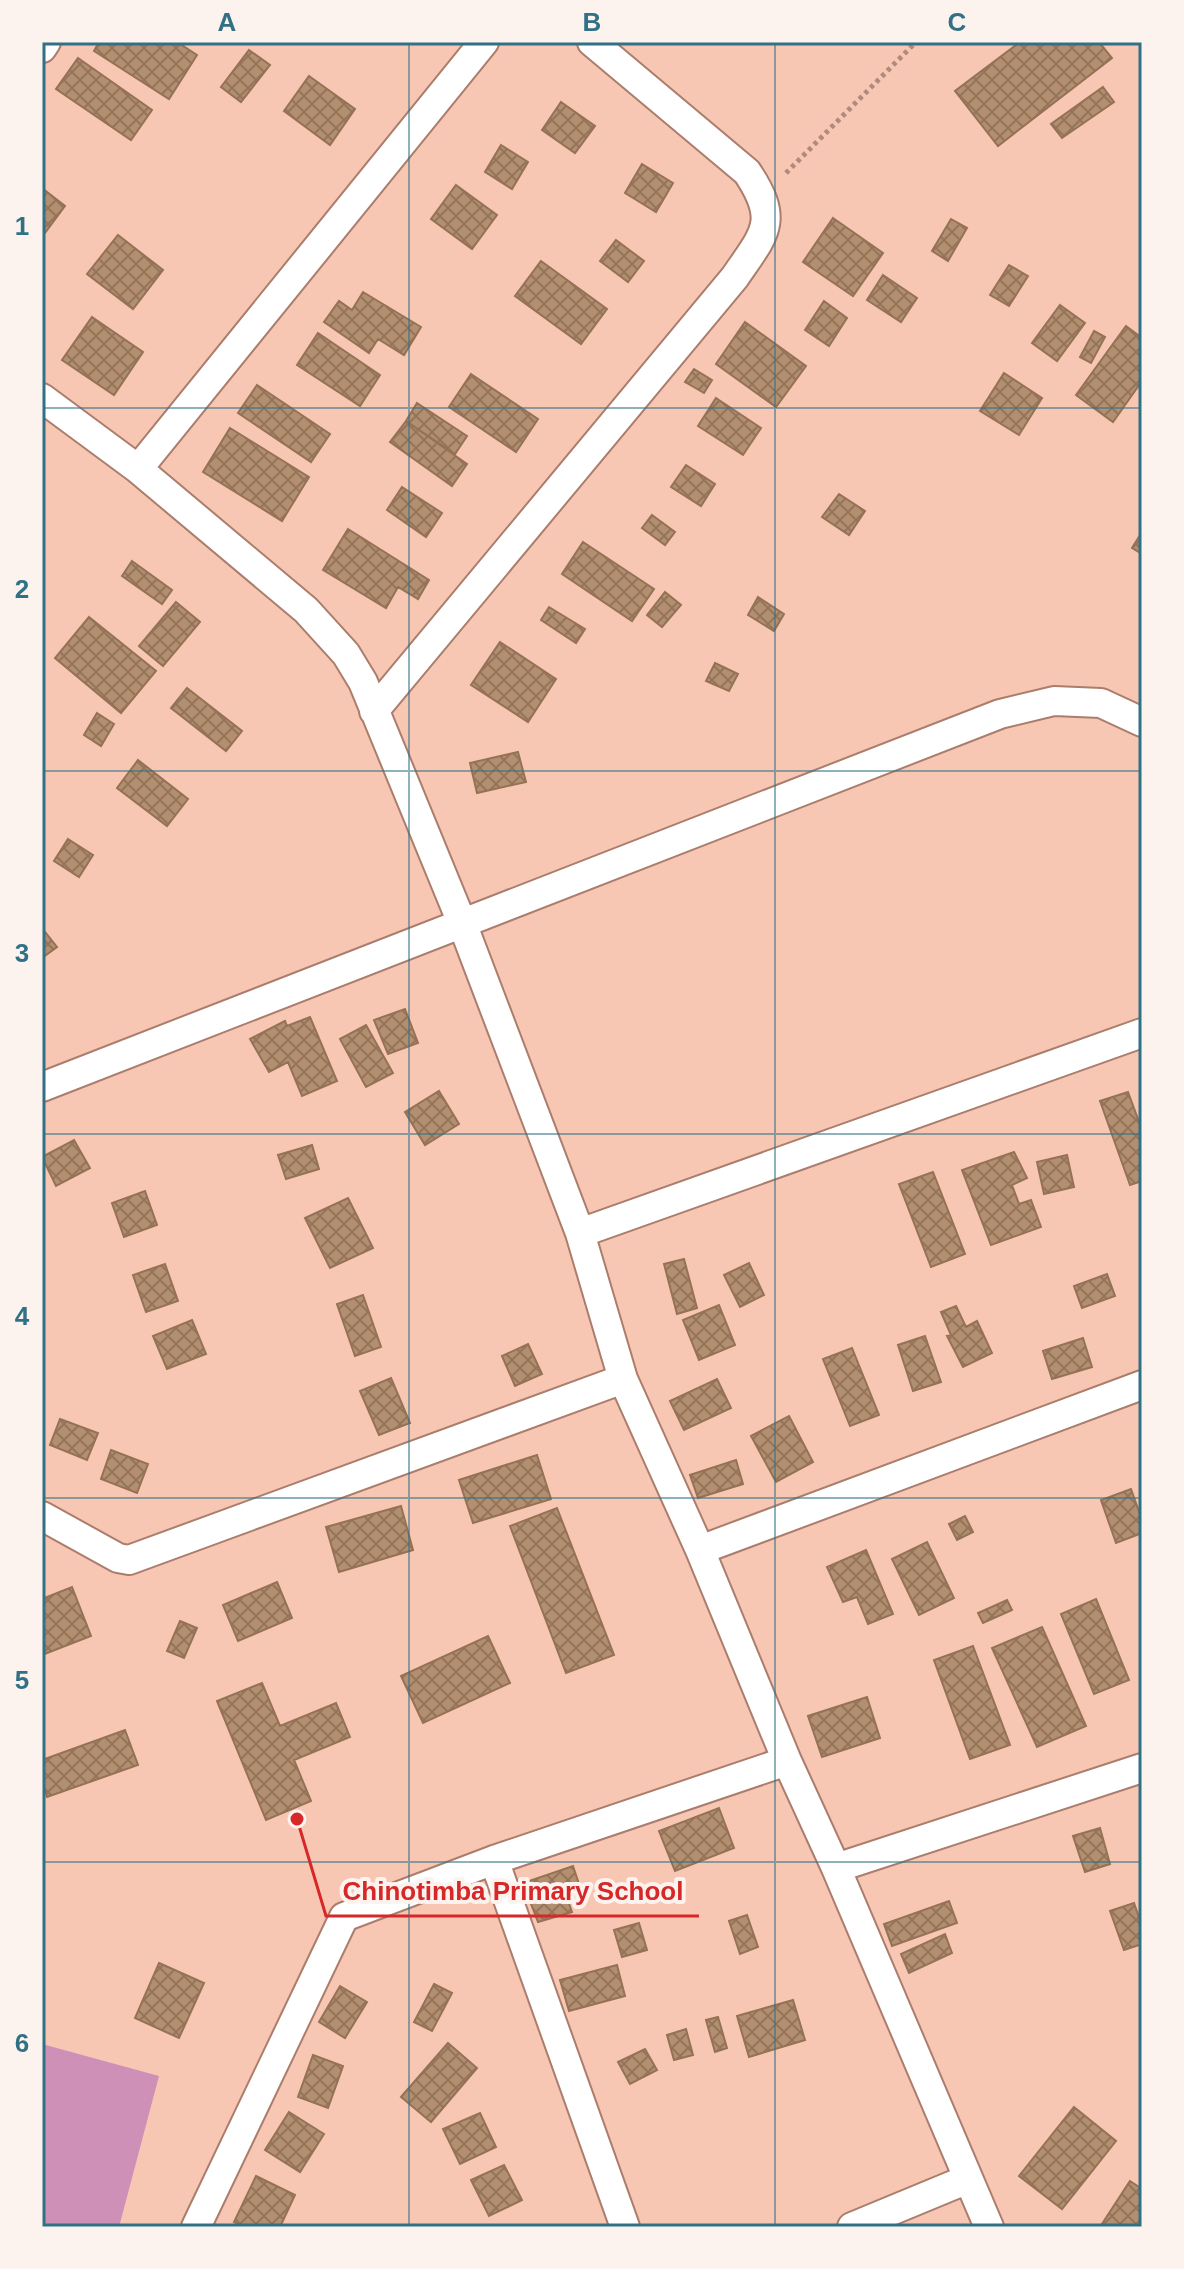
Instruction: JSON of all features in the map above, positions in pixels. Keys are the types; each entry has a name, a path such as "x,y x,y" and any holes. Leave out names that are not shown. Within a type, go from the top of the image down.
{"street":[{"path":"42,48 46,42"},
{"path":"138,469 484,42"},
{"path":"374,711 735,277 755,248 767,223 763,196 747,172 592,42"},
{"path":"42,398 138,469 306,610 346,654 363,682 462,923 580,1233 623,1379 700,1550 787,1761 836,1868 989,2227"},
{"path":"42,1087 1000,714 1054,701 1101,703 1142,722"},
{"path":"580,1233 1142,1033"},
{"path":"42,1516 118,1558 129,1560 623,1379"},
{"path":"700,1550 1142,1385"},
{"path":"196,2227 344,1917 494,1860 787,1761"},
{"path":"836,1868 1142,1768"},
{"path":"494,1860 625,2227"},
{"path":"852,2227 968,2179"}],"path":[{"path":"763,196 916,42"}],"shaded area":[{"path":"42,2044 159,2076 119,2227 42,2227"}],"building":[{"path":"99,42 177,42 197,55 169,99 94,51"},
{"path":"1020,42 1099,42 1112,58 998,146 955,91"},
{"path":"249,50 270,65 241,102 221,87"},
{"path":"78,58 152,110 131,140 56,89"},
{"path":"309,76 355,109 330,145 284,111"},
{"path":"1103,87 1114,102 1062,138 1051,124"},
{"path":"561,102 595,126 575,153 542,130"},
{"path":"501,145 528,162 512,189 485,172"},
{"path":"642,164 673,183 656,212 625,193"},
{"path":"456,185 497,215 472,249 431,219"},
{"path":"42,188 65,206 42,237"},
{"path":"833,218 883,253 853,296 803,262"},
{"path":"951,219 967,228 948,261 932,251"},
{"path":"118,235 163,270 133,309 87,274"},
{"path":"616,240 644,261 628,282 600,261"},
{"path":"541,261 607,309 581,344 515,296"},
{"path":"1009,265 1028,276 1009,306 990,295"},
{"path":"883,275 917,298 901,322 867,300"},
{"path":"363,292 421,327 404,355 378,339 369,353 324,322 339,301 352,310"},
{"path":"824,301 847,318 829,346 805,330"},
{"path":"1060,305 1085,323 1057,361 1032,343"},
{"path":"92,317 143,352 114,395 62,360"},
{"path":"745,322 806,366 776,407 716,364"},
{"path":"1126,326 1142,338 1142,381 1113,422 1076,395"},
{"path":"1094,331 1105,337 1091,363 1080,357"},
{"path":"318,333 380,375 360,406 297,365"},
{"path":"694,369 712,380 704,393 685,382"},
{"path":"1004,373 1042,398 1019,435 980,411"},
{"path":"471,374 538,419 516,452 449,407"},
{"path":"257,385 330,434 311,462 238,413"},
{"path":"716,398 761,428 743,455 698,426"},
{"path":"417,403 467,436 455,454 406,421"},
{"path":"406,421 467,464 452,486 390,442"},
{"path":"230,428 309,477 282,521 203,472"},
{"path":"686,465 715,484 701,506 671,487"},
{"path":"402,487 442,513 426,537 387,510"},
{"path":"839,494 865,511 849,535 822,517"},
{"path":"652,515 675,532 665,545 642,528"},
{"path":"348,529 429,580 418,599 398,587 386,608 323,570"},
{"path":"1142,532 1142,554 1132,548"},
{"path":"583,542 654,589 632,621 562,574"},
{"path":"132,561 172,590 162,604 122,576"},
{"path":"665,592 681,605 662,627 647,615"},
{"path":"758,597 784,614 774,631 748,615"},
{"path":"176,602 200,622 163,666 139,646"},
{"path":"549,607 585,629 576,643 541,620"},
{"path":"89,617 156,671 121,713 55,658"},
{"path":"500,642 556,679 528,722 471,685"},
{"path":"715,663 738,674 729,691 706,681"},
{"path":"187,688 242,731 226,751 171,708"},
{"path":"97,713 114,724 101,746 84,735"},
{"path":"518,752 526,782 477,793 470,763"},
{"path":"138,760 188,799 167,826 117,788"},
{"path":"68,839 93,855 79,877 54,861"},
{"path":"42,928 57,947 42,958"},
{"path":"405,1009 418,1043 388,1054 374,1020"},
{"path":"310,1017 337,1081 302,1096 288,1062 269,1072 250,1039 285,1021 287,1026"},
{"path":"366,1025 393,1073 366,1087 340,1039"},
{"path":"439,1091 459,1124 425,1145 405,1112"},
{"path":"1128,1092 1142,1130 1142,1181 1130,1185 1100,1101"},
{"path":"74,1140 90,1168 56,1186 42,1157"},
{"path":"312,1145 319,1169 286,1179 278,1155"},
{"path":"1014,1152 1027,1178 1012,1185 1019,1204 1031,1200 1041,1227 991,1245 962,1170"},
{"path":"1067,1155 1074,1187 1044,1194 1037,1162"},
{"path":"933,1172 965,1254 931,1267 899,1184"},
{"path":"145,1191 157,1225 124,1237 112,1203"},
{"path":"348,1198 373,1248 330,1268 305,1218"},
{"path":"684,1259 697,1308 677,1314 664,1264"},
{"path":"749,1263 764,1295 740,1307 724,1275"},
{"path":"165,1264 178,1301 146,1312 133,1275"},
{"path":"1107,1274 1115,1296 1082,1308 1074,1286"},
{"path":"363,1295 381,1347 355,1356 337,1304"},
{"path":"719,1305 735,1345 699,1360 683,1320"},
{"path":"956,1306 966,1327 977,1321 992,1353 963,1367 947,1336 951,1335 941,1312"},
{"path":"192,1320 206,1354 167,1369 153,1336"},
{"path":"925,1336 941,1382 913,1391 898,1345"},
{"path":"1083,1338 1092,1367 1052,1379 1043,1351"},
{"path":"528,1344 542,1374 515,1386 502,1356"},
{"path":"852,1348 879,1415 850,1426 823,1359"},
{"path":"391,1378 410,1423 379,1435 360,1391"},
{"path":"717,1379 731,1408 684,1430 670,1401"},
{"path":"789,1416 813,1462 776,1482 751,1436"},
{"path":"60,1419 98,1433 87,1460 50,1445"},
{"path":"111,1450 148,1464 137,1493 101,1479"},
{"path":"537,1455 551,1499 473,1523 459,1480"},
{"path":"736,1460 743,1484 698,1498 690,1475"},
{"path":"1131,1489 1142,1520 1142,1533 1116,1543 1101,1500"},
{"path":"401,1506 413,1550 339,1572 326,1527"},
{"path":"557,1508 614,1655 566,1673 510,1526"},
{"path":"965,1516 973,1532 957,1540 949,1524"},
{"path":"927,1542 954,1598 919,1615 892,1559"},
{"path":"866,1550 893,1614 868,1624 857,1597 843,1602 827,1567"},
{"path":"277,1582 292,1618 238,1641 223,1605"},
{"path":"72,1587 91,1636 42,1655 42,1599"},
{"path":"1096,1599 1129,1680 1094,1694 1061,1614"},
{"path":"1007,1600 1012,1610 983,1623 978,1613"},
{"path":"180,1621 197,1628 184,1658 167,1651"},
{"path":"1042,1627 1086,1726 1037,1747 992,1648"},
{"path":"488,1636 510,1683 423,1723 401,1676"},
{"path":"973,1646 1010,1745 970,1759 934,1660"},
{"path":"262,1683 280,1726 336,1703 350,1737 294,1760 311,1801 266,1820 217,1701"},
{"path":"867,1697 880,1738 822,1757 808,1716"},
{"path":"125,1730 138,1765 47,1797 42,1782 42,1760"},
{"path":"719,1808 734,1848 675,1871 659,1831"},
{"path":"1100,1828 1110,1864 1085,1872 1073,1836"},
{"path":"573,1866 581,1890 566,1895 572,1912 538,1922 523,1883"},
{"path":"949,1901 957,1923 892,1946 884,1924"},
{"path":"1134,1903 1142,1926 1142,1944 1124,1950 1110,1911"},
{"path":"747,1915 758,1947 740,1954 729,1921"},
{"path":"639,1923 647,1950 622,1957 614,1930"},
{"path":"945,1934 952,1953 909,1973 901,1954"},
{"path":"159,1963 204,1983 179,2038 135,2018"},
{"path":"617,1965 625,1996 569,2011 560,1980"},
{"path":"434,1984 452,1993 432,2031 414,2022"},
{"path":"340,1986 367,2002 345,2038 319,2022"},
{"path":"793,2000 805,2040 749,2057 737,2016"},
{"path":"718,2017 727,2048 715,2052 706,2020"},
{"path":"686,2029 693,2055 674,2060 667,2035"},
{"path":"448,2043 477,2068 431,2122 401,2097"},
{"path":"645,2049 657,2070 630,2084 618,2062"},
{"path":"313,2055 343,2066 328,2108 298,2097"},
{"path":"1074,2107 1116,2141 1062,2209 1019,2176"},
{"path":"289,2112 324,2134 300,2172 265,2150"},
{"path":"480,2113 496,2147 460,2164 443,2129"},
{"path":"504,2165 522,2200 489,2216 471,2180"},
{"path":"256,2176 295,2195 280,2227 244,2227 234,2222"},
{"path":"1130,2181 1142,2189 1142,2227 1100,2227"}],"place":[{"name":"Chinotimba Primary School","path":"297,1819"}]}
